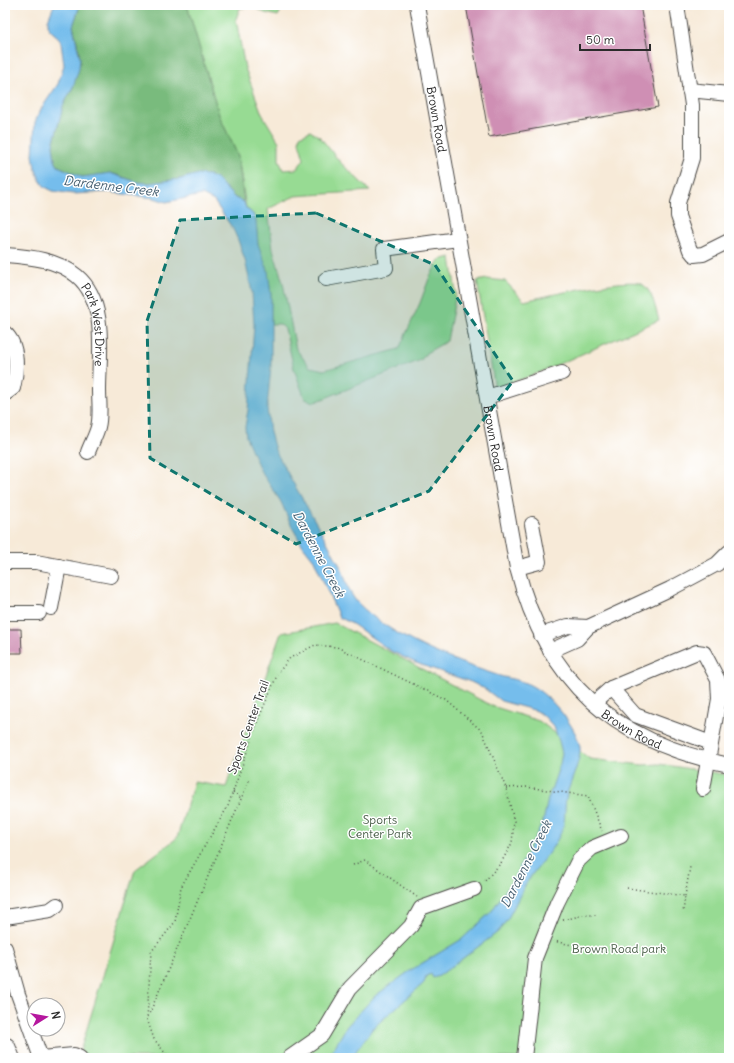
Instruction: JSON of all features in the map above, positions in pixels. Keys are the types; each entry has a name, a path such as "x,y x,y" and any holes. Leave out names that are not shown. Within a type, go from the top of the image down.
{"highway":[{"path":"5,1048 9,1058"}],"street":[{"name":"Brown Road","path":"417,5 517,568 531,615 550,651 563,671 607,715 652,742 708,761 729,765"},
{"path":"677,5 692,105 692,158 678,203 678,216 690,250 694,255 703,254 729,241"},
{"path":"690,90 729,94"},
{"path":"326,279 386,268 384,250 458,239"},
{"name":"Park West Drive","path":"5,254 34,258 65,268 78,277 87,287 94,303 99,327 99,426 88,452"},
{"path":"5,333 12,340 16,368 13,388 5,394"},
{"path":"487,397 562,373"},
{"path":"517,568 539,562 532,524"},
{"path":"550,651 577,638 588,626 670,589 717,564 729,552"},
{"path":"5,562 36,562 111,576"},
{"path":"5,613 45,610 59,566"},
{"path":"542,635 568,626 588,626"},
{"path":"594,703 612,688 697,652 704,653 718,680 719,699 703,789"},
{"path":"612,688 635,715 711,743"},
{"path":"524,1058 535,958 544,939 557,903 578,861 592,848 620,836"},
{"path":"289,1058 322,1035 350,988 411,926 421,908 474,889"},
{"path":"5,917 50,910 58,905"},
{"path":"5,948 18,994 41,1058 74,1055 80,1058"}],"path":[{"name":"Sports Center Trail","path":"169,1058 154,1039 147,1019 151,952 175,922 181,887 228,806 258,720 278,673 290,658 315,645 337,647 446,700 482,731 506,788 514,821 512,843 501,863 474,889"},
{"path":"147,1019 250,778"},
{"path":"506,788 526,787 588,796 606,842"},
{"path":"233,792 241,798"},
{"path":"353,865 366,860 387,877 397,881 417,896 421,908"},
{"path":"684,913 685,896 690,867"},
{"path":"628,888 685,896"},
{"path":"550,923 584,915 595,915 594,913"},
{"path":"544,939 572,945"}],"highlighted area":[{"path":"316,213 435,265 513,381 429,491 296,544 150,458 147,321 180,220"}],"green space":[{"path":"80,5 187,5 219,115 238,156 244,202 235,198 218,180 188,177 157,184 137,182 114,174 82,177 58,166 55,161 53,145 63,106 73,87 80,63 79,51 73,26"},
{"path":"187,5 284,5 278,16 265,13 253,7 240,8 236,19 245,68 262,114 279,142 279,160 283,170 297,169 304,159 299,142 300,136 310,131 320,137 340,162 370,191 295,196 268,209 273,249 283,283 296,349 310,367 324,370 399,349 420,303 430,276 439,260 451,257 456,294 447,341 426,353 421,360 315,402 305,399 294,369 285,329 280,324 271,324 271,295 269,281 258,244 256,221 253,214 246,208 238,156 219,115"},
{"path":"487,279 505,281 524,301 604,285 634,282 642,284 649,291 659,320 541,372 495,389 477,281"},
{"name":"Sports Center Park","path":"335,623 492,706 539,721 590,759 643,765 659,764 729,775 729,1058 78,1058 135,870 177,838 194,782 226,787 281,633"}],"water":[{"name":"Dardenne Creek","path":"54,5 80,5 73,26 80,58 79,69 73,87 63,106 53,145 55,161 58,166 82,177 110,173 137,182 148,183 180,179 198,174 209,175 218,180 235,198 244,202 246,208 253,214 256,221 258,244 268,271 271,295 271,367 267,408 270,432 275,450 341,567 354,599 387,626 422,646 459,662 532,686 554,704 568,721 578,738 580,751 578,763 567,794 564,823 560,835 552,849 527,882 503,926 498,932 439,976 433,978 431,974 426,976 424,983 373,1028 351,1058 328,1058 347,1026 375,996 411,970 462,939 491,912 514,878 543,822 548,799 560,764 562,753 559,741 554,727 537,711 501,701 485,689 471,682 416,663 391,651 354,625 339,617 314,560 303,546 292,527 281,502 260,470 246,437 245,427 248,410 254,325 252,292 245,260 238,240 233,229 214,201 202,195 166,202 154,198 108,192 73,194 53,191 45,187 40,180 35,168 33,155 35,122 41,109 58,84 64,65 59,38 50,30 48,25 48,20"}],"building":[{"path":"466,5 640,5 658,107 489,137"},
{"path":"5,629 21,629 22,653 5,653"}],"park label":[{"name":"Brown Road park","path":"619,948"}]}
